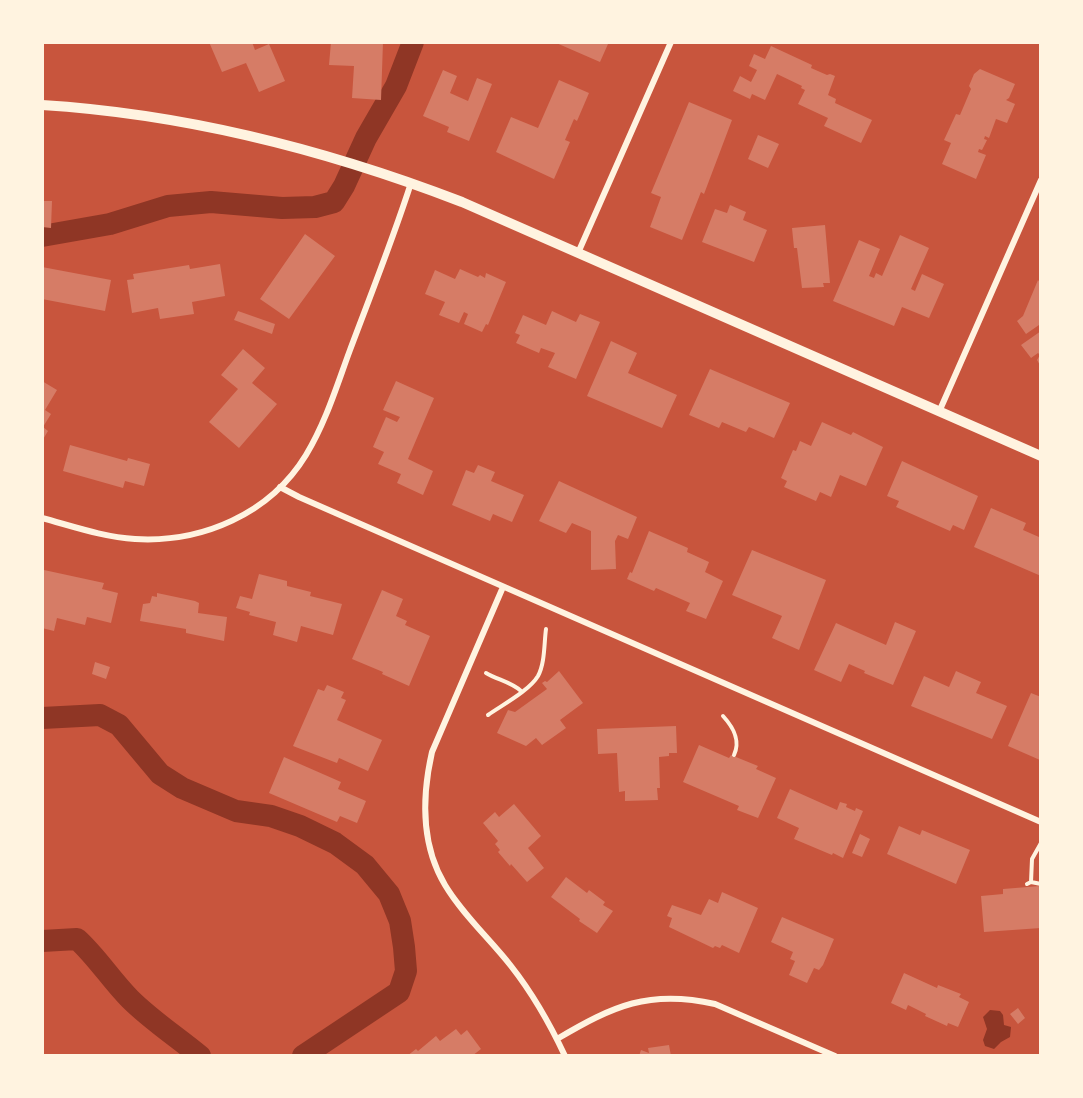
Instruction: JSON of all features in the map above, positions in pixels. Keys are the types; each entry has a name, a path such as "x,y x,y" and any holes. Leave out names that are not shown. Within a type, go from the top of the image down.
{"street":[{"path":"578,253 671,42"},
{"path":"42,105 135,114 212,127 335,158 412,182 1041,456"},
{"path":"939,412 1041,180"},
{"path":"42,518 108,535 134,539 181,537 202,533 242,516 280,487 305,457 326,416 412,182"},
{"path":"280,487 1041,822"},
{"path":"503,587 432,752 427,775 425,818 434,862 445,885 513,968 545,1015 565,1056"},
{"path":"557,1039 586,1022 628,1004 671,998 715,1004 835,1056"}],"path":[{"path":"488,715 533,683 543,659 546,629"},
{"path":"486,673 513,684 521,692"},
{"path":"723,716 733,726 736,736 734,755"},
{"path":"1041,843 1032,859 1029,883 1041,884"}],"shaded area":[{"path":"990,1010 1000,1011 1004,1025 1011,1027 1010,1037 994,1049 985,1046 983,1040 987,1029 983,1017"}],"building":[{"path":"209,42 252,42 255,50 269,44 285,81 259,92 246,63 222,72"},
{"path":"331,42 383,42 381,100 352,98 354,66 329,65"},
{"path":"554,42 604,42 608,44 600,62"},
{"path":"771,46 812,65 811,68 835,76 828,95 836,99 835,103 872,120 861,143 824,126 828,118 798,104 805,90 801,88 802,86 777,74 765,100 752,94 750,99 733,91 740,76 751,82 757,70 749,66 754,54 765,59"},
{"path":"980,69 1015,84 1006,100 1015,104 1007,123 996,119 989,138 985,136 984,139 987,140 982,150 979,149 978,152 986,155 976,179 942,164 951,143 944,140 956,114 960,115 971,89 969,86 974,74"},
{"path":"443,70 457,76 450,93 468,101 477,78 492,84 469,141 447,132 449,127 423,116"},
{"path":"559,80 589,93 577,121 574,119 565,140 570,142 554,179 496,152 511,117 538,128"},
{"path":"689,102 732,120 704,194 701,192 682,240 650,227 661,197 651,193"},
{"path":"758,135 779,144 768,168 748,159"},
{"path":"42,201 52,201 51,228 42,227"},
{"path":"730,205 746,212 743,220 767,230 754,262 702,242 715,209 727,213"},
{"path":"825,225 830,283 823,283 824,287 802,288 792,228"},
{"path":"305,234 335,256 289,319 260,299"},
{"path":"900,235 929,248 911,289 915,291 922,274 944,284 929,318 902,307 894,326 833,301 859,240 880,249 869,276 874,278 876,273 882,276"},
{"path":"220,264 225,296 192,302 194,314 160,319 158,308 132,313 127,280 134,279 133,274 189,265 190,269"},
{"path":"42,267 111,280 105,311 42,299"},
{"path":"460,269 478,277 480,275 485,278 486,273 506,282 488,325 486,324 482,332 464,324 468,314 464,312 459,323 439,315 445,302 425,294 435,270 455,279"},
{"path":"1038,280 1041,284 1041,329 1039,325 1026,334 1017,321 1023,316"},
{"path":"238,311 275,324 272,334 234,320"},
{"path":"552,311 576,322 580,314 600,322 576,379 548,367 555,353 541,348 539,353 516,343 520,335 515,333 523,315 546,325"},
{"path":"1041,331 1041,367 1037,360 1040,355 1038,353 1031,358 1021,345"},
{"path":"611,341 637,353 628,373 677,395 662,428 587,396"},
{"path":"243,349 265,368 252,383 277,404 239,448 209,422 238,389 221,375"},
{"path":"710,369 790,403 774,438 749,427 746,432 722,422 719,428 689,415"},
{"path":"42,381 57,390 45,410 51,414 43,427 48,431 42,441"},
{"path":"396,381 434,398 408,459 433,471 423,495 397,483 401,474 378,464 384,452 373,447 386,417 397,422 400,417 383,410"},
{"path":"822,422 851,435 853,432 883,447 866,486 840,475 831,497 820,492 816,501 784,487 787,481 781,478 793,450 796,451 800,441 811,446"},
{"path":"70,445 127,461 128,458 150,464 144,486 125,481 123,488 63,471"},
{"path":"902,461 978,496 964,530 953,525 950,531 896,507 899,501 887,496"},
{"path":"478,465 495,472 491,481 524,495 512,522 493,514 490,521 452,505 466,470 474,473"},
{"path":"559,481 637,517 628,539 618,535 615,541 616,569 591,570 591,531 572,523 566,533 539,521"},
{"path":"991,508 1026,523 1023,530 1039,537 1041,533 1041,576 974,547"},
{"path":"649,531 688,548 687,552 709,562 705,572 723,581 706,619 686,611 690,603 656,588 654,591 627,579 630,572 632,573"},
{"path":"752,550 826,580 799,650 772,638 782,616 732,595"},
{"path":"44,570 104,583 102,589 118,593 111,623 87,617 85,625 57,618 54,631 42,628"},
{"path":"259,574 287,581 287,586 311,592 310,596 342,604 333,635 301,626 297,642 273,635 276,622 249,615 250,612 236,608 240,596 252,599"},
{"path":"382,590 403,599 396,616 407,621 405,625 430,636 409,686 352,659"},
{"path":"157,593 195,601 199,603 198,613 227,617 224,641 186,633 186,629 140,621 143,604 150,603 152,596 157,597"},
{"path":"895,622 916,631 893,685 849,664 841,682 814,670 836,623 886,645"},
{"path":"95,662 110,667 106,679 92,674"},
{"path":"559,671 583,703 560,720 566,728 542,745 536,738 526,746 497,733 508,710 515,712 547,689 542,683 547,682"},
{"path":"956,671 981,682 976,693 1007,706 992,739 911,706 924,676 949,687"},
{"path":"327,685 344,692 341,698 346,700 337,720 382,740 368,771 339,758 337,763 293,746 318,689 324,691"},
{"path":"1031,693 1041,697 1040,760 1008,746"},
{"path":"676,726 677,753 659,757 658,800 625,801 625,791 619,792 617,753 598,754 597,729"},
{"path":"699,745 729,758 731,755 758,766 756,769 776,778 758,818 737,810 739,806 683,782"},
{"path":"284,757 341,782 338,789 366,801 357,823 340,816 337,822 269,793"},
{"path":"790,789 837,810 840,802 847,804 846,807 855,811 856,808 863,811 843,858 794,839 799,828 777,818"},
{"path":"514,804 541,836 528,848 544,868 527,882 498,852 500,850 495,844 498,841 483,823 495,812 499,817"},
{"path":"899,826 920,835 922,830 970,850 956,884 887,854"},
{"path":"860,834 870,839 862,857 852,853"},
{"path":"566,877 587,893 589,890 605,902 603,905 613,911 597,933 551,897"},
{"path":"1040,886 1041,928 984,932 981,896 1003,894 1003,889"},
{"path":"722,892 758,908 739,953 722,945 720,948 715,946 713,948 669,927 672,918 667,916 672,905 701,915 709,899 718,903"},
{"path":"782,917 834,939 823,965 819,970 814,968 807,983 789,975 795,961 790,959 793,952 771,942"},
{"path":"904,973 937,988 938,985 961,994 959,997 969,1002 958,1027 948,1023 947,1026 908,1005 906,1010 891,1003"},
{"path":"1018,1008 1025,1018 1018,1024 1010,1014"},
{"path":"456,1029 461,1035 467,1030 481,1049 472,1056 407,1056 416,1049 418,1051 436,1036 440,1041"},
{"path":"669,1045 671,1056 639,1056 641,1050 649,1053 648,1048"}],"waterway":[{"path":"42,236 110,224 168,206 211,202 282,208 315,207 334,202 366,138 396,86 413,42"},
{"path":"42,718 100,715 119,725 160,774 182,788 236,811 271,816 300,826 335,843 365,865 389,894 400,921 404,947 406,971 399,992 303,1056"},
{"path":"42,941 77,939 138,1007 200,1056"}]}
